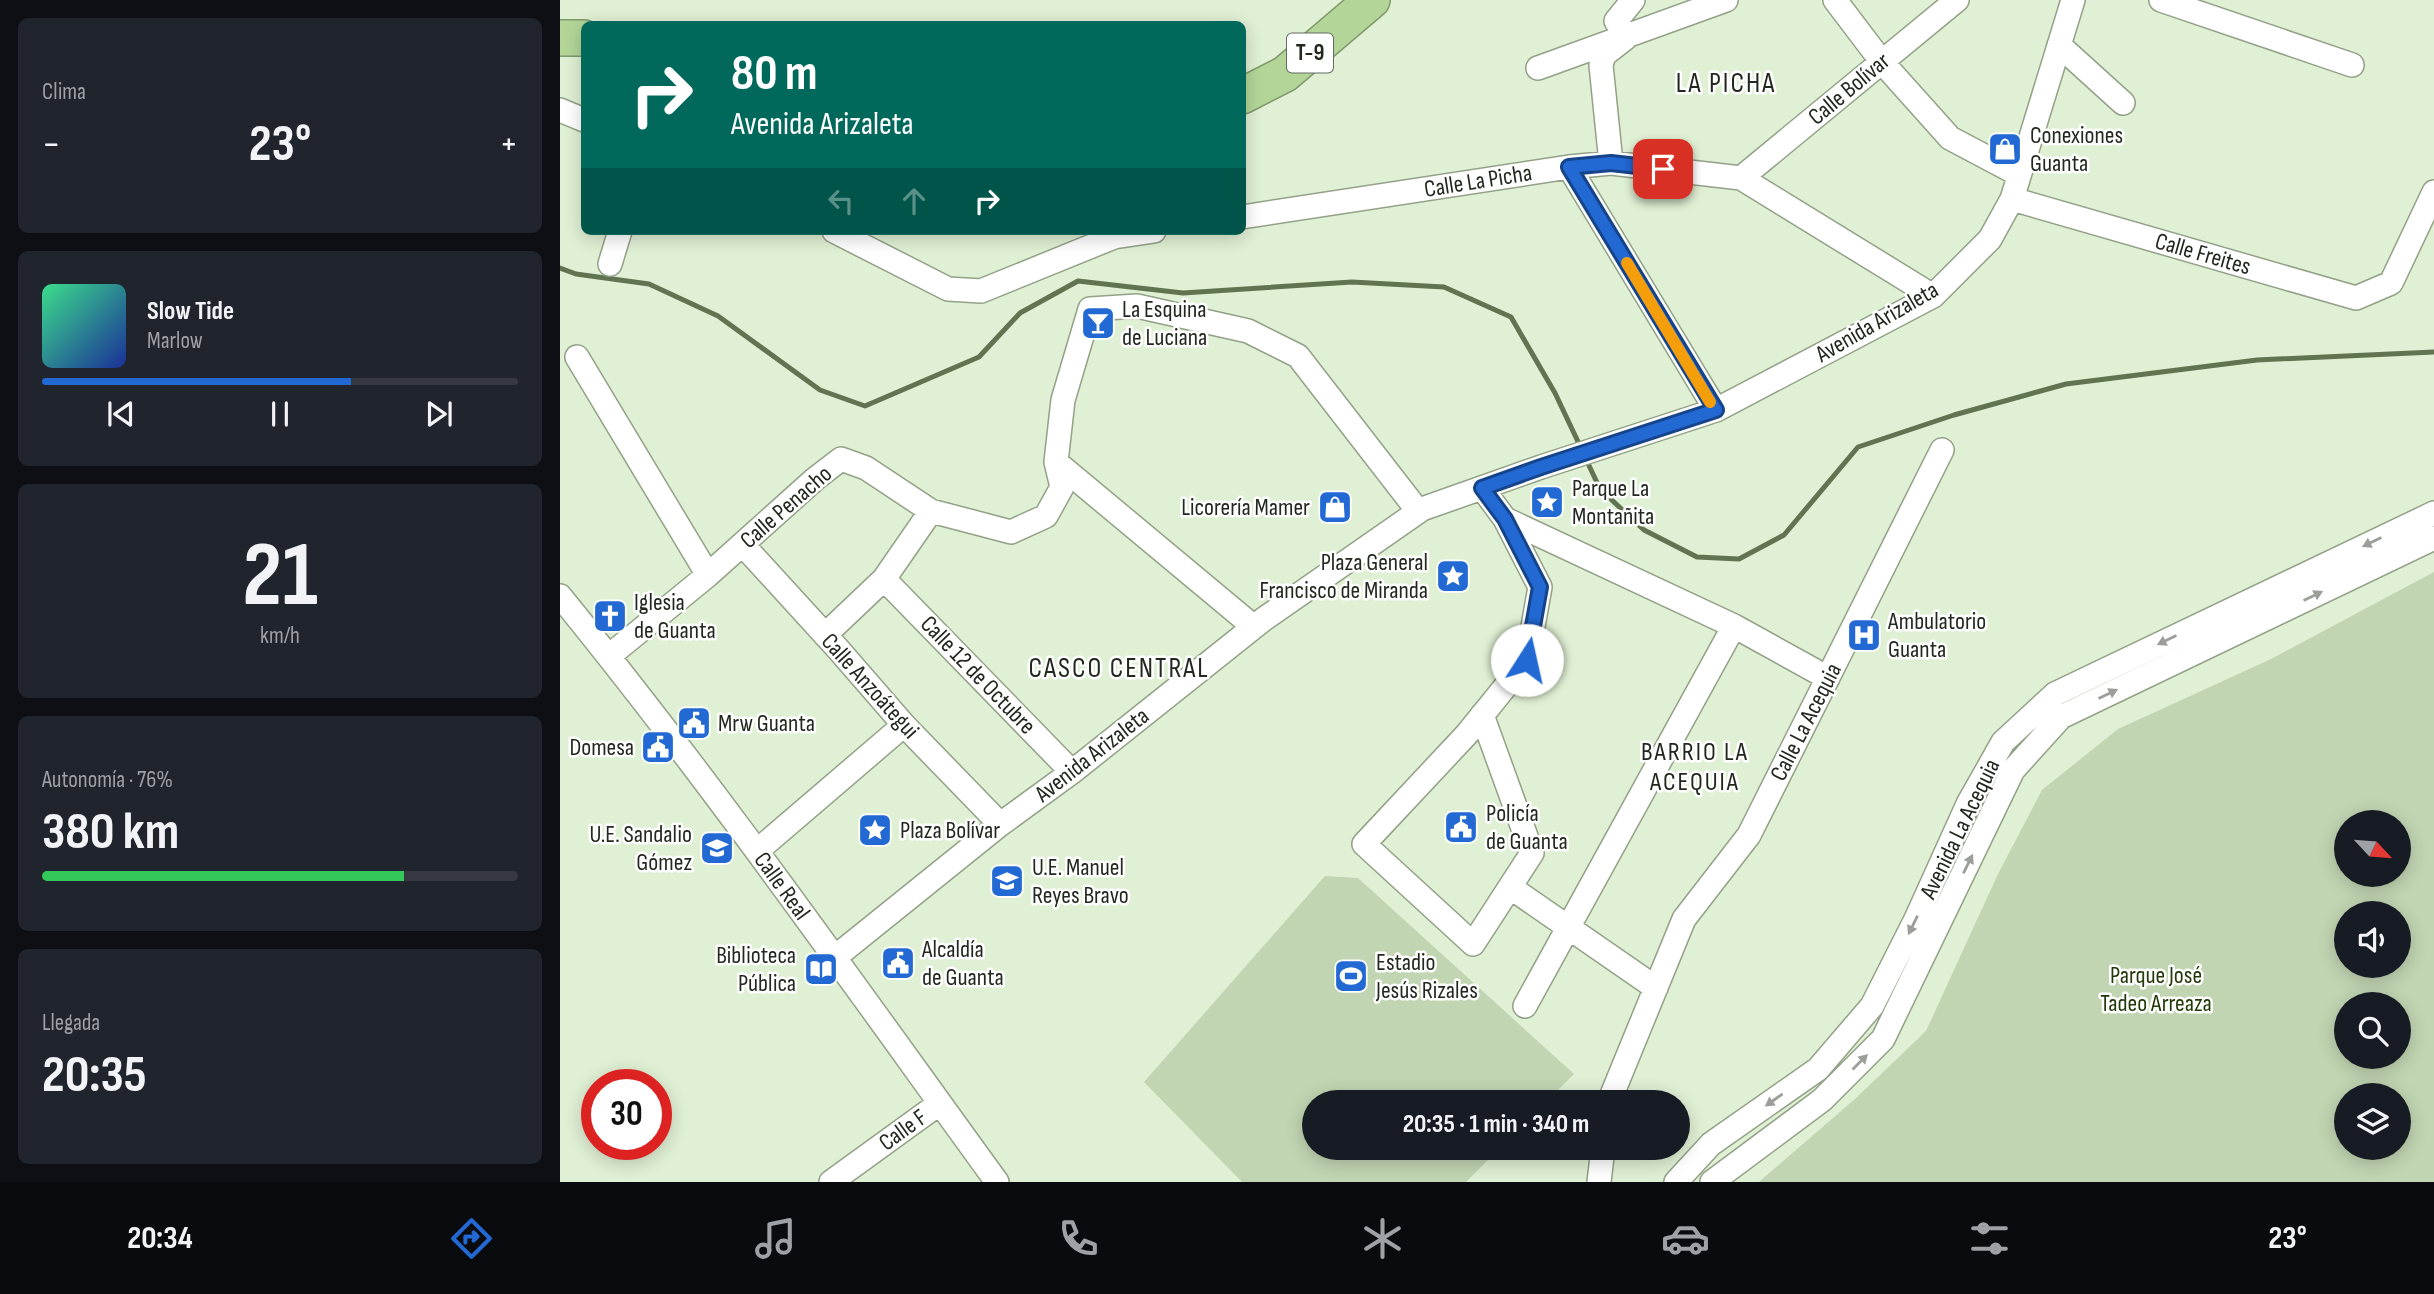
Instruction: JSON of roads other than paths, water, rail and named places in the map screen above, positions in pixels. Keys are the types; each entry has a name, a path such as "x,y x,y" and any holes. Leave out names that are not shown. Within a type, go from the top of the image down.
{"highway":[{"name":"T-9","path":"1246,94 1285,74 1372,0"},
{"path":"560,38 581,38"}],"street":[{"path":"1627,37 1616,21 1633,0"},
{"path":"1538,68 1726,0"},
{"path":"1835,0 1882,62 1950,138 2018,174"},
{"name":"Calle Bolívar","path":"1741,178 1957,0"},
{"name":"Avenida Arizaleta","path":"834,958 999,824 1072,772 1254,627 1418,511 1541,467 1716,410 1933,296 1990,239 2012,199 2073,0"},
{"path":"2161,0 2352,65"},
{"path":"1611,163 1601,65 1604,55 1627,37"},
{"path":"2059,45 2123,103"},
{"path":"560,110 581,119"},
{"name":"Calle La Picha","path":"1246,216 1569,167 1611,163 1741,178 1933,296"},
{"path":"1569,167 1716,410"},
{"name":"Calle Freites","path":"2012,199 2356,298 2391,283 2434,192"},
{"path":"610,264 619,235"},
{"path":"842,235 948,289 981,291 1114,237 1127,235"},
{"name":"Calle Penacho","path":"609,656 708,575 841,459 866,468 931,511 1011,532 1046,516 1062,487 1056,461 1063,400 1090,309 1137,306 1248,331 1297,356 1418,511"},
{"path":"577,357 708,575"},
{"name":"Calle La Acequia","path":"1614,1090 1684,919 1749,835 1942,450"},
{"path":"1056,461 1254,627"},
{"path":"1482,488 1505,519 1540,587 1527,660 1482,715 1364,844 1473,944 1532,853 1482,715"},
{"path":"825,635 884,579 931,511"},
{"name":"Avenida La Acequia","path":"1676,1182 1711,1144 1818,1069 1872,1006 1916,919 1968,804 2003,742 2055,694 2434,513"},
{"path":"1505,519 1734,626 1828,678"},
{"name":"Avenida La Acequia","path":"1712,1182 1822,1100 1883,1039 2013,770 2061,717 2434,538"},
{"name":"Calle Anzoátegui","path":"743,545 904,725 999,824"},
{"name":"Calle 12 de Octubre","path":"884,579 1072,772"},
{"name":"Calle Real","path":"560,596 757,851 998,1182"},
{"path":"1525,1006 1734,626"},
{"path":"757,851 904,725"},
{"path":"1510,887 1656,988"},
{"name":"Calle F","path":"831,1182 940,1103"},
{"path":"1599,1182 1602,1160"}],"waterway":[{"path":"560,268 576,274 649,284 718,316 820,390 865,406 979,357 1020,313 1078,281 1183,293 1352,282 1444,287 1511,317 1555,393 1581,448"},
{"path":"1585,457 1600,489 1644,530 1697,557 1739,559 1784,535 1858,447 1954,415 2066,384 2257,360 2434,352"}],"place":[{"name":"Conexiones Guanta","path":"2005,149"},
{"name":"La Esquina de Luciana","path":"1098,323"},
{"name":"Parque La Montañita","path":"1547,502"},
{"name":"Licorería Mamer","path":"1335,507"},
{"name":"Plaza General Francisco de Miranda","path":"1453,576"},
{"name":"Iglesia de Guanta","path":"610,616"},
{"name":"Ambulatorio Guanta","path":"1864,635"},
{"name":"Mrw Guanta","path":"694,723"},
{"name":"Domesa","path":"658,747"},
{"name":"Policía de Guanta","path":"1461,827"},
{"name":"Plaza Bolívar","path":"875,830"},
{"name":"U.E. Sandalio Gómez","path":"717,848"},
{"name":"U.E. Manuel Reyes Bravo","path":"1007,881"},
{"name":"Alcaldía de Guanta","path":"898,963"},
{"name":"Biblioteca Pública","path":"821,969"},
{"name":"Estadio Jesús Rizales","path":"1351,976"}],"district":[{"name":"LA PICHA","path":"1726,83"},
{"name":"CASCO CENTRAL","path":"1119,668"},
{"name":"BARRIO LA ACEQUIA","path":"1695,767"}],"park label":[{"name":"Parque José Tadeo Arreaza","path":"2156,989"}]}
